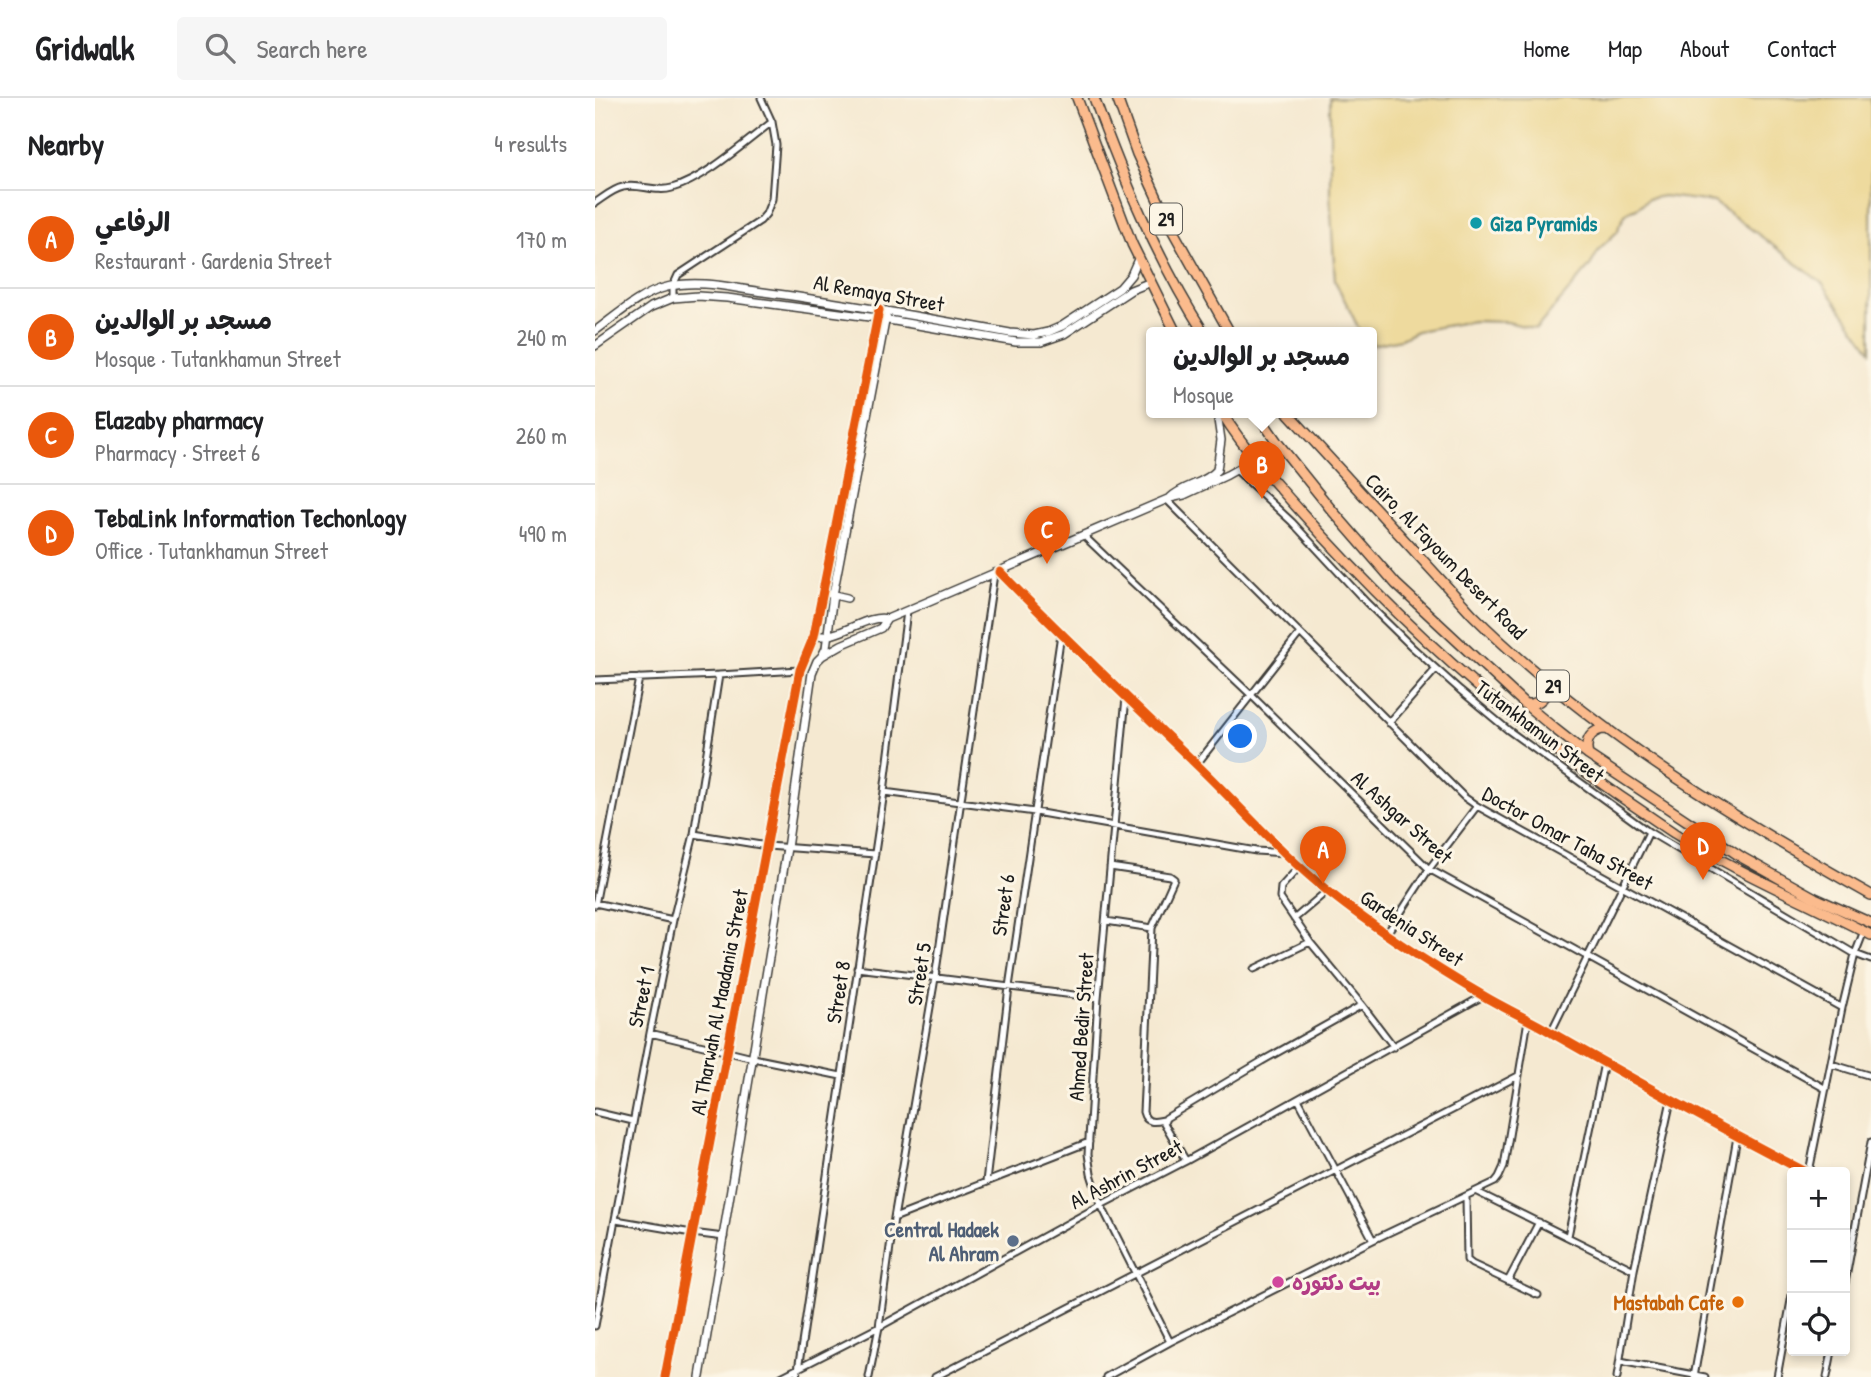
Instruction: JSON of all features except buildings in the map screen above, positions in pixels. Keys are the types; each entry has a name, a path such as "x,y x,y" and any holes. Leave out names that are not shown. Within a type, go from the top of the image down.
{"main road":[{"path":"1077,98 1139,257 1173,327"},
{"name":"29","path":"1094,98 1118,165 1146,228 1200,327"},
{"name":"29","path":"1117,98 1137,153 1168,223 1226,327"},
{"path":"1224,418 1273,481 1363,578 1489,696 1569,760 1687,841 1768,885 1867,933"},
{"name":"29","path":"1261,418 1346,528 1379,565 1404,592 1525,704 1588,755 1743,858 1811,896 1871,923"},
{"name":"Cairo, Al Fayoum Desert Road","path":"1293,418 1473,615 1546,681 1676,779 1871,894"},
{"path":"1525,704 1534,704 1542,699 1547,690 1546,681"},
{"path":"1588,755 1588,738 1597,730 1608,729"}],"street":[{"path":"673,298 673,285 678,275 756,224 766,214 772,199 776,145 772,122 761,98"},
{"path":"595,203 620,187 664,190 683,184 707,170 772,122"},
{"name":"Al Remaya Street","path":"595,346 651,307 673,298 688,297 718,297 882,315 1019,334 1041,334 1062,326 1115,292 1131,275 1139,257"},
{"name":"Al Remaya Street","path":"595,331 655,290 673,285 712,285 1016,342 1041,342 1064,334 1131,290 1151,282"},
{"name":"Al Tharwah Al Maadania Street","path":"665,1377 800,670 814,636 882,315"},
{"name":"Al Tharwah Al Maadania Street","path":"700,1377 787,848 812,673 826,648 882,315"},
{"path":"1168,499 1175,493 1211,477 1217,470 1221,440 1220,418"},
{"path":"814,636 828,636 878,618 887,619 1168,499 1180,497 1242,466 1249,465 1273,481"},
{"name":"Tutankhamun Street","path":"1236,470 1436,669 1508,730 1649,832 1855,954 1871,960"},
{"name":"Doctor Omar Taha Street","path":"1168,499 1451,785 1477,806 1842,1008"},
{"name":"Al Ashgar Street","path":"1084,536 1429,869 1826,1089"},
{"name":"Gardenia Street","path":"997,573 1286,853 1327,891 1386,935 1483,996 1737,1137 1798,1167"},
{"name":"Street 5","path":"869,1377 935,978 997,573"},
{"path":"822,592 847,598"},
{"name":"Street 8","path":"797,1377 875,855 907,611"},
{"path":"822,656 881,628 887,619"},
{"path":"1197,764 1300,633"},
{"name":"Street 6","path":"986,1182 1009,987 1061,635"},
{"path":"1389,723 1436,669"},
{"path":"595,680 800,670"},
{"name":"Street 1","path":"595,1326 597,1301 616,1220 650,1033 694,834 719,675"},
{"path":"639,678 595,904 673,920"},
{"name":"Ahmed Bedir Street","path":"1126,697 1098,998 1088,1154 1101,1205 1170,1342"},
{"path":"884,792 1035,812 1286,853"},
{"path":"1386,935 1429,869 1477,806"},
{"path":"1551,1032 1649,832"},
{"path":"694,834 767,846 875,855"},
{"path":"1300,866 1280,891 1280,898 1310,942 1394,1047"},
{"path":"1110,867 1173,878 1174,881 1152,928 1143,1112 1151,1122 1164,1120 1362,1005"},
{"path":"1294,919 1327,891"},
{"path":"1105,921 1152,928"},
{"path":"1809,1167 1855,954 1867,933"},
{"path":"1254,969 1310,942"},
{"path":"857,968 1098,998"},
{"name":"Al Ashrin Street","path":"781,1377 1186,1161 1483,996"},
{"path":"1106,1377 1373,1240 1496,1182 1502,1172 1528,1020"},
{"path":"650,1033 841,1076"},
{"path":"1568,1236 1604,1063"},
{"path":"1831,1065 1871,1076"},
{"path":"935,1377 1518,1076"},
{"path":"1298,1099 1373,1240"},
{"path":"1617,1377 1634,1270 1671,1100"},
{"path":"595,1112 633,1121"},
{"path":"1164,1120 1186,1161"},
{"path":"1695,1376 1737,1137"},
{"path":"894,1218 1089,1142"},
{"path":"1850,1256 1871,1142"},
{"path":"1477,1192 1634,1270"},
{"path":"1466,1197 1467,1260 1538,1295"},
{"path":"616,1220 724,1237"},
{"path":"1508,1280 1539,1222"},
{"path":"1777,1377 1787,1322"},
{"path":"1827,1377 1831,1356"},
{"path":"1620,1361 1705,1377"}],"sand":[{"name":"Giza Pyramids","path":"1330,98 1871,98 1871,351 1823,284 1766,240 1714,202 1663,196 1648,199 1625,215 1618,231 1600,248 1590,266 1536,329 1507,322 1473,321 1417,331 1401,339 1377,344 1377,327 1358,327 1335,281 1330,194"}],"cycle path":[{"path":"665,1377 800,670 814,636 879,310"},
{"path":"1000,572 1277,846 1347,906 1423,959 1491,1000 1797,1167"}],"place":[{"name":"Giza Pyramids","path":"1476,223"},
{"name":"مسجد بر الوالدين","path":"1262,499"},
{"name":"Elazaby pharmacy","path":"1047,564"},
{"name":"TebaLink Information Techonlogy","path":"1703,880"},
{"name":"الرفاعي","path":"1323,884"},
{"name":"Central Hadaek Al Ahram","path":"1013,1241"},
{"name":"بيت دكتوره","path":"1278,1282"},
{"name":"Mastabah Cafe","path":"1738,1302"}]}
